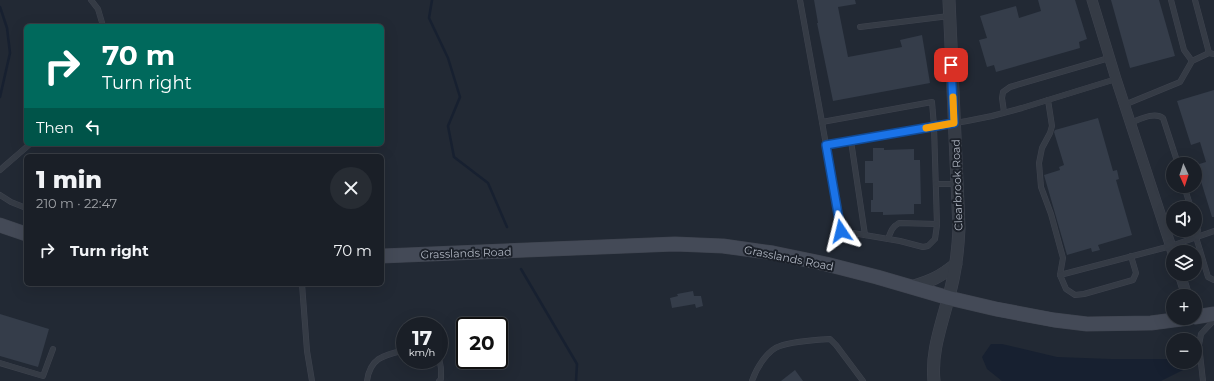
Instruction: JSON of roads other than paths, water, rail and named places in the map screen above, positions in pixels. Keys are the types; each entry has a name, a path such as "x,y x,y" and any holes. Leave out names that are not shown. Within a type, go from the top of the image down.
{"main road":[{"path":"0,225 24,233"},
{"name":"Grasslands Road","path":"384,256 675,244 723,246 773,253 826,264 911,286 949,298 1054,320 1087,324 1151,323 1166,321"},
{"path":"1202,316 1214,314"}],"street":[{"name":"Clearbrook Road","path":"934,381 932,368 934,348 949,298 958,253 959,228 949,0"},
{"path":"1092,0 1124,105 1171,245"},
{"path":"911,286 930,281 944,274 956,264"}],"lane":[{"path":"91,0 98,9 102,24"},
{"path":"800,0 841,231 923,247 928,246 935,239 937,224 932,102 822,122"},
{"path":"1171,0 1184,50 1192,61"},
{"path":"1124,105 1180,82 1192,61 1211,54 1195,0"},
{"path":"860,27 949,16"},
{"path":"1004,112 1002,98 1003,92 1010,87 1109,58"},
{"path":"826,145 967,121 1048,100 1116,79"},
{"path":"1048,100 1052,126 1042,148 1039,163 1041,187 1051,214 1063,258 1060,275 1066,289 1075,295 1133,280 1136,273 1131,256"},
{"path":"1130,123 1148,116 1160,115 1163,118 1176,157"},
{"path":"851,141 865,235"},
{"path":"0,170 28,146"},
{"path":"936,184 957,184"},
{"path":"0,195 11,202 24,207"},
{"path":"888,239 891,230 899,223 937,224"},
{"path":"1202,235 1214,231"},
{"path":"1180,245 1196,237 1208,277 1214,280"},
{"path":"1060,275 1131,256 1166,250"},
{"path":"302,286 307,351 312,381"},
{"path":"1203,381 1200,362 1200,339 1201,334 1214,320"},
{"path":"752,381 756,371 766,356 779,346 830,339 863,381"},
{"path":"0,363 42,376 53,349"},
{"path":"367,381 368,372 376,361 382,356 396,352"},
{"path":"439,381 441,380 441,369"}],"water":[{"path":"991,344 1002,344 1057,357 1166,359 1166,369 1183,370 1161,381 1002,381 987,369 982,357"}],"waterway":[{"path":"432,0 429,18 448,58 460,97 448,126 454,157 488,183 507,227"},
{"path":"0,7 7,28 10,53 0,97"},
{"path":"521,269 577,364 576,381"}]}
